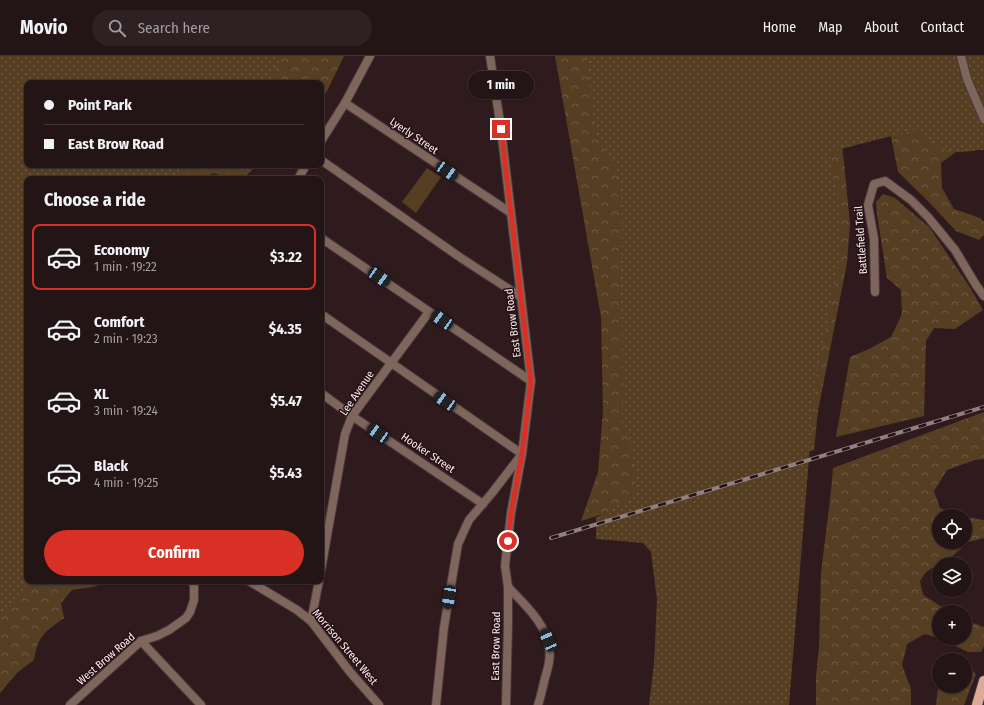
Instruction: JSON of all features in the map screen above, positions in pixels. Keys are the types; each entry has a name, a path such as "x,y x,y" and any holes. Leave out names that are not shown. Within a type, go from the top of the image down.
{"main road":[{"path":"977,705 984,681"}],"street":[{"path":"324,136 345,103 370,56"},
{"name":"East Brow Road","path":"490,56 511,213 531,382 522,454 511,513 505,566 508,587 506,705"},
{"path":"961,56 967,79 984,119"},
{"name":"Lyerly Street","path":"345,103 511,213"},
{"path":"324,162 467,263 521,296"},
{"name":"Battlefield Trail","path":"875,292 874,240 868,205 874,184 886,182 911,200 928,216 955,250 984,296"},
{"path":"324,240 531,382"},
{"name":"Lee Avenue","path":"324,553 345,434 352,416 429,312"},
{"path":"324,316 522,454 469,520 458,544 444,627 436,705"},
{"name":"Hooker Street","path":"324,394 352,416 483,504"},
{"name":"West Brow Road","path":"70,705 142,641 170,630 186,618 190,612 194,600 193,584"},
{"name":"Morrison Street West","path":"254,584 297,610 311,621 350,672 379,705"},
{"path":"311,621 318,584"},
{"path":"508,587 527,607 538,622 548,640 550,649 549,663 538,705"},
{"path":"142,641 201,705"}],"green space":[{"path":"0,56 344,56 324,96 324,80 24,80 24,168 254,168 246,176 223,176 213,173 208,176 24,176 24,584 100,584 72,590 61,603 64,618 43,635 40,639 34,660 18,672 0,693"},
{"path":"0,56 281,56 270,80 24,80 24,168 183,168 175,176 24,176 24,584 28,584 0,619"},
{"path":"555,56 824,56 837,113 844,162 850,224 847,263 818,411 814,450 581,521 598,472 603,411 601,317"},
{"path":"586,56 984,56 984,150 947,151 915,130 829,152 839,203 839,260 815,384 789,705 649,705 654,664 657,600 651,552 643,543 596,539 596,518 637,495 633,454 621,419 624,392 620,282 622,241 621,192 613,160 596,138"},
{"path":"875,56 981,144 974,151 956,152 941,163 942,188 954,209 980,218 984,222 984,235 979,240 956,231 898,172"},
{"path":"427,168 441,177 416,213 402,202"},
{"path":"883,194 895,198 929,227 969,286 983,310 955,329 934,328 926,341 924,416 836,437 850,357 891,337 902,314 901,290 887,278 876,202"},
{"path":"984,412 984,459 975,460 947,470 934,491 940,508 942,509 932,509 932,549 960,549 950,557 932,557 932,568 926,572 920,581 923,595 939,605 932,605 932,636 925,634 907,644 902,665 911,689 911,705 816,705 821,573 833,468"},
{"path":"972,518 984,520 984,538 972,541"},
{"path":"972,623 984,627 984,646 981,652 968,652 954,645 972,645"},
{"path":"972,671 976,674 972,684"},
{"path":"937,693 969,693 964,705 936,705"}],"railway":[{"path":"551,538 984,407"}],"route":[{"path":"501,129 531,382 522,454 518,467 508,541"}]}
